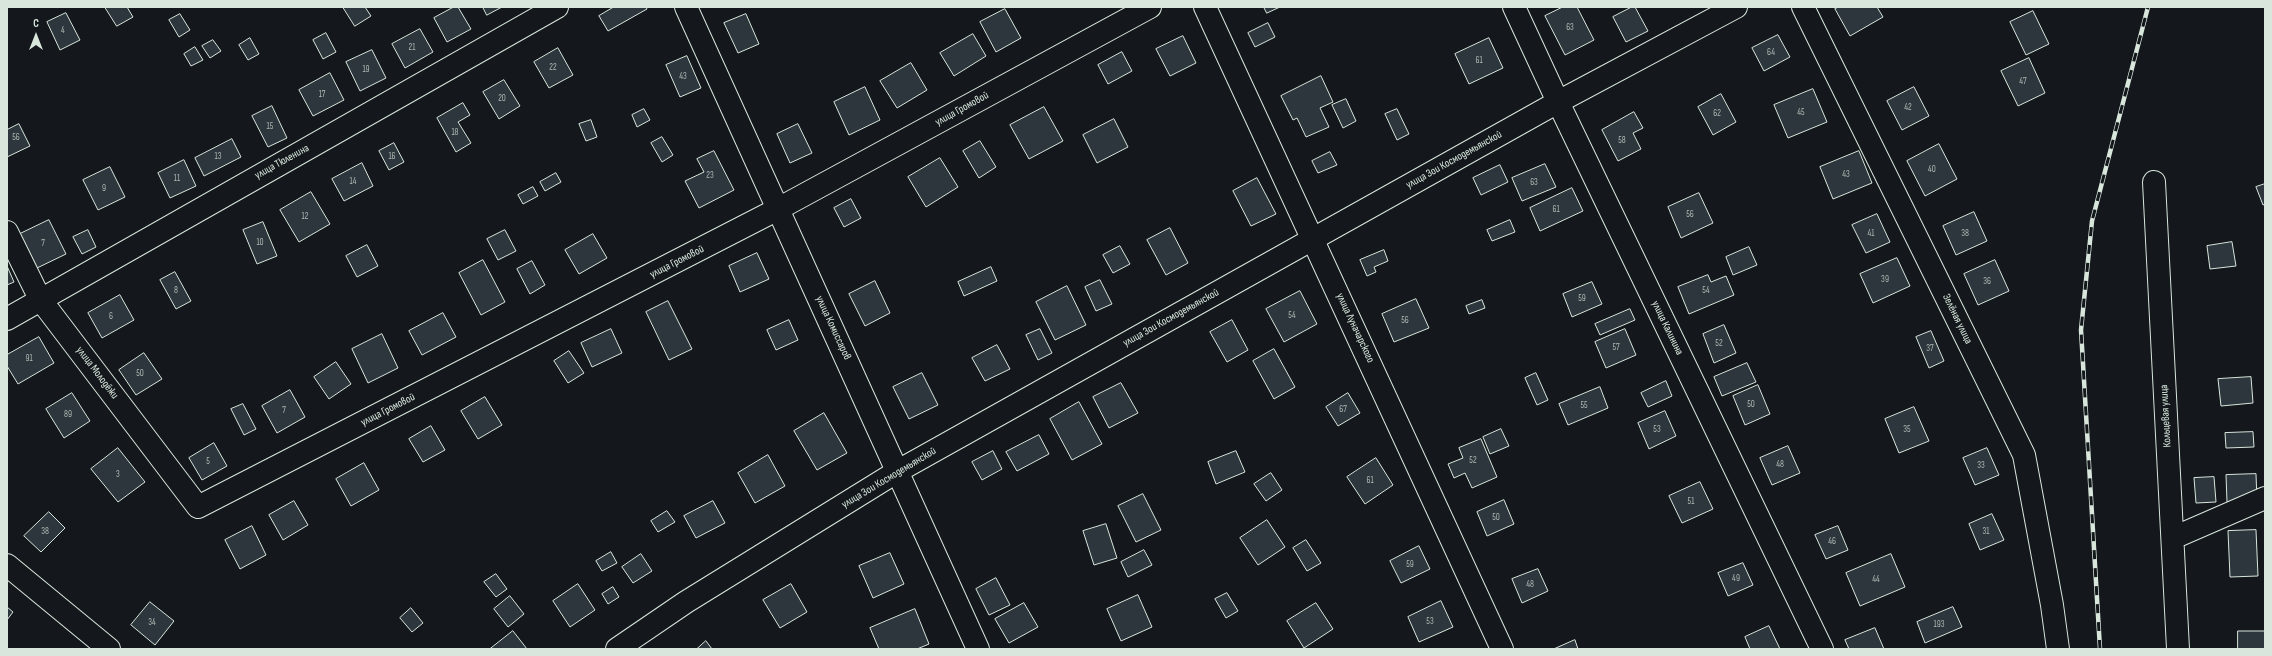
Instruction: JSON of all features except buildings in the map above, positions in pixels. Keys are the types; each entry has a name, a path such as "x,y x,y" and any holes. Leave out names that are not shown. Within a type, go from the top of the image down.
{"street":[{"name":"улица Тюленина","path":"7,319 557,7"},
{"name":"улица Комиссаров","path":"686,7 978,649"},
{"name":"улица Громовой","path":"198,507 778,210 1150,7"},
{"name":"улица Луначарского","path":"1205,7 1314,238 1502,649"},
{"name":"улица Калинина","path":"1514,7 1558,102 1822,649"},
{"name":"улица Зои Космодемьянской","path":"617,649 686,602 898,471 1558,102 1736,7"},
{"name":"Зелёная улица","path":"1804,7 2024,455 2052,605 2058,649"},
{"name":"Кольцевая улица","path":"2154,182 2178,649"},
{"name":"улица Молодёжи","path":"7,232 40,299 198,507"},
{"path":"2172,538 2265,498"},
{"path":"7,565 109,649"}],"railway":[{"path":"2100,649 2081,330 2092,221 2148,7"}]}
